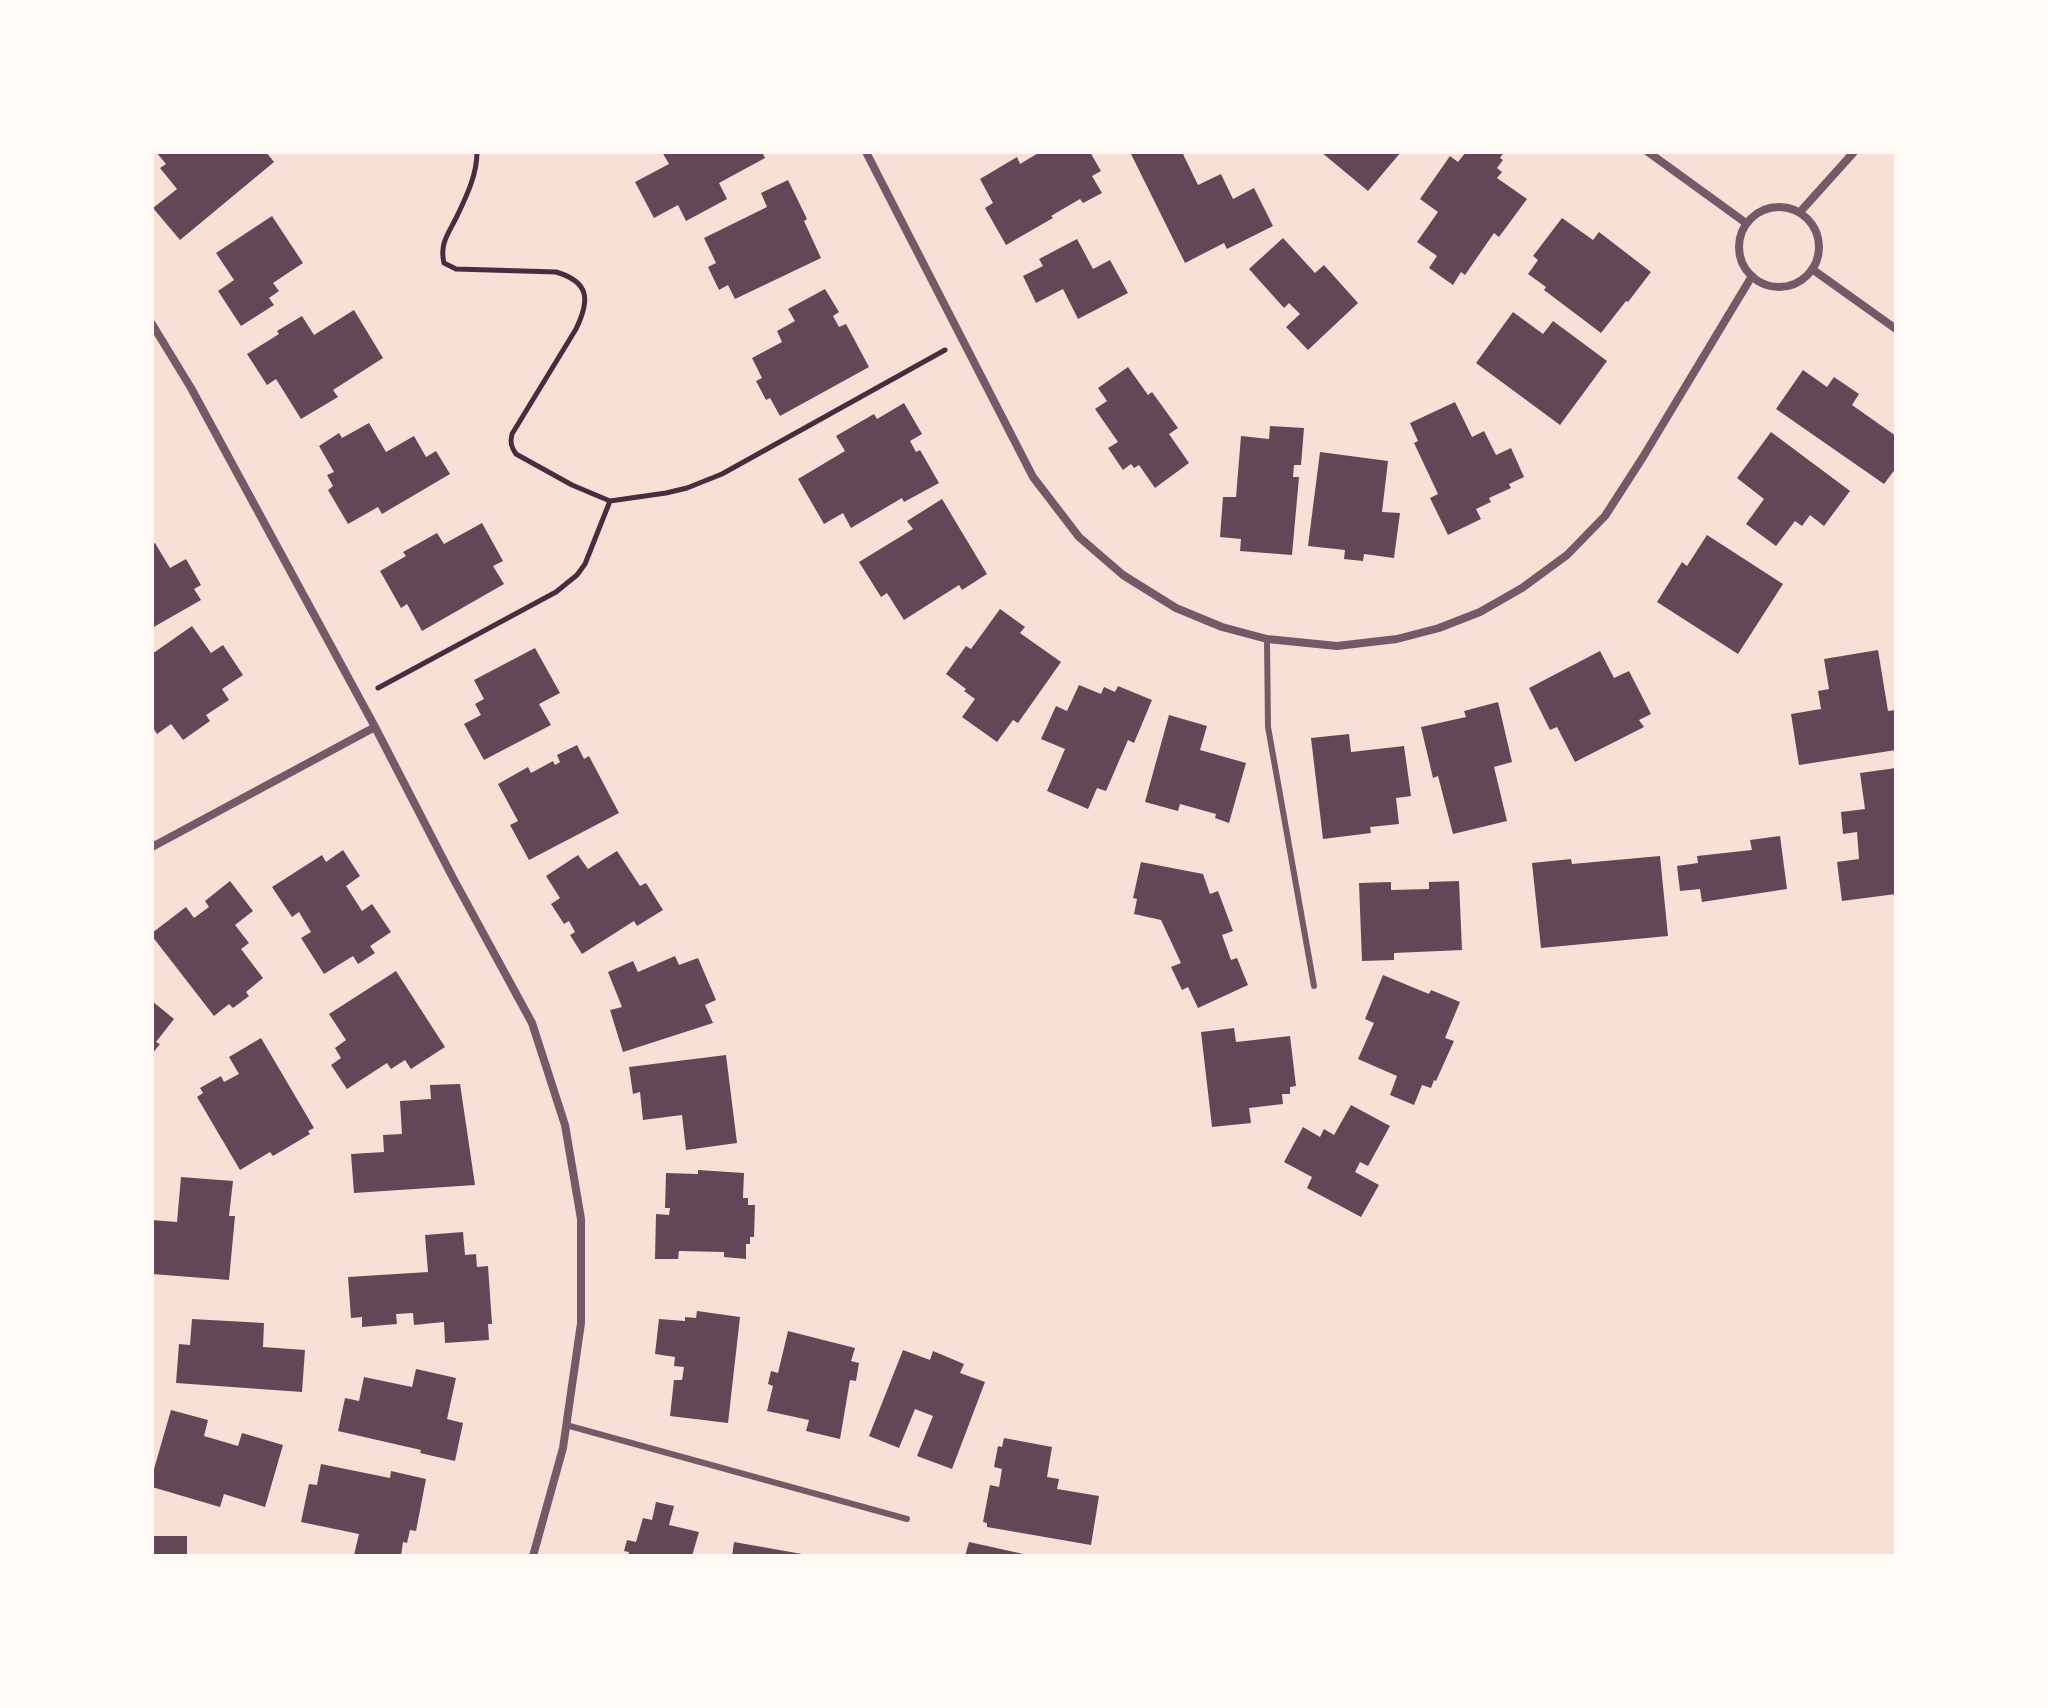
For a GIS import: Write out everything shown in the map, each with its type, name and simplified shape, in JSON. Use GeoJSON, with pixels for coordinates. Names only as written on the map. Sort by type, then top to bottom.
{"type":"FeatureCollection","features":[{"type":"Feature","properties":{"kind":"street"},"geometry":{"type":"LineString","coordinates":[[866,152],[1033,477],[1079,537],[1123,575],[1176,608],[1222,627],[1267,639],[1337,646],[1397,639],[1439,628],[1480,612],[1522,588],[1567,555],[1605,516],[1752,276]]}},
{"type":"Feature","properties":{"kind":"street"},"geometry":{"type":"LineString","coordinates":[[1648,152],[1746,223]]}},
{"type":"Feature","properties":{"kind":"street"},"geometry":{"type":"LineString","coordinates":[[1800,212],[1854,152]]}},
{"type":"Feature","properties":{"kind":"street"},"geometry":{"type":"LineString","coordinates":[[1777,206],[1789,207],[1810,221],[1820,245],[1818,258],[1803,280],[1777,287],[1763,284],[1752,276],[1743,265],[1739,251],[1740,236],[1746,223],[1754,214],[1777,206]]}},
{"type":"Feature","properties":{"kind":"street"},"geometry":{"type":"LineString","coordinates":[[1812,269],[1896,329]]}},
{"type":"Feature","properties":{"kind":"street"},"geometry":{"type":"LineString","coordinates":[[152,324],[191,388],[532,1023],[565,1125],[581,1219],[581,1323],[563,1448],[533,1556]]}},
{"type":"Feature","properties":{"kind":"street"},"geometry":{"type":"LineString","coordinates":[[152,847],[375,727]]}},
{"type":"Feature","properties":{"kind":"lane"},"geometry":{"type":"LineString","coordinates":[[1267,639],[1268,727],[1314,986]]}},
{"type":"Feature","properties":{"kind":"lane"},"geometry":{"type":"LineString","coordinates":[[566,1425],[907,1519]]}},
{"type":"Feature","properties":{"kind":"path"},"geometry":{"type":"LineString","coordinates":[[477,152],[472,181],[444,240],[441,252],[444,263],[456,269],[556,272],[570,276],[585,294],[584,312],[512,434],[512,447],[516,454],[572,485],[610,501],[687,488],[722,474],[962,340]]}},
{"type":"Feature","properties":{"kind":"path"},"geometry":{"type":"LineString","coordinates":[[359,698],[556,592],[585,564],[610,501]]}},
{"type":"Feature","properties":{"kind":"building"},"geometry":{"type":"Polygon","coordinates":[[[156,152],[266,152],[274,162],[180,240],[153,208],[177,189],[160,168],[166,164],[156,152]]]}},
{"type":"Feature","properties":{"kind":"building"},"geometry":{"type":"Polygon","coordinates":[[[662,152],[762,152],[765,158],[719,183],[727,199],[686,221],[678,205],[654,218],[635,182],[669,164],[662,152]]]}},
{"type":"Feature","properties":{"kind":"building"},"geometry":{"type":"Polygon","coordinates":[[[1040,152],[1090,152],[1101,171],[1092,176],[1102,193],[1083,203],[1080,199],[1006,245],[985,208],[993,203],[980,179],[1017,157],[1020,164],[1040,152]]]}},
{"type":"Feature","properties":{"kind":"building"},"geometry":{"type":"Polygon","coordinates":[[[1130,152],[1182,152],[1198,185],[1221,174],[1233,199],[1254,188],[1273,226],[1227,249],[1224,243],[1185,263],[1130,152]]]}},
{"type":"Feature","properties":{"kind":"building"},"geometry":{"type":"Polygon","coordinates":[[[1321,152],[1401,152],[1368,191],[1321,152]]]}},
{"type":"Feature","properties":{"kind":"building"},"geometry":{"type":"Polygon","coordinates":[[[1466,152],[1504,152],[1497,168],[1502,172],[1497,178],[1527,199],[1499,237],[1494,233],[1465,275],[1461,272],[1453,285],[1429,268],[1437,256],[1417,242],[1438,212],[1420,199],[1450,156],[1458,162],[1466,152]]]}},
{"type":"Feature","properties":{"kind":"building"},"geometry":{"type":"Polygon","coordinates":[[[788,180],[821,258],[735,299],[728,285],[719,290],[708,267],[716,263],[704,238],[767,207],[761,193],[788,180]]]}},
{"type":"Feature","properties":{"kind":"building"},"geometry":{"type":"Polygon","coordinates":[[[272,216],[303,263],[273,283],[279,291],[269,298],[274,305],[241,326],[218,291],[234,280],[216,253],[272,216]]]}},
{"type":"Feature","properties":{"kind":"building"},"geometry":{"type":"Polygon","coordinates":[[[1562,218],[1593,240],[1599,232],[1651,272],[1601,333],[1528,274],[1538,260],[1533,256],[1562,218]]]}},
{"type":"Feature","properties":{"kind":"building"},"geometry":{"type":"Polygon","coordinates":[[[1283,238],[1315,273],[1324,265],[1358,303],[1308,350],[1286,327],[1300,314],[1289,303],[1284,308],[1249,269],[1283,238]]]}},
{"type":"Feature","properties":{"kind":"building"},"geometry":{"type":"Polygon","coordinates":[[[1077,239],[1093,269],[1110,260],[1128,293],[1078,319],[1063,289],[1036,303],[1023,276],[1043,266],[1039,259],[1077,239]]]}},
{"type":"Feature","properties":{"kind":"building"},"geometry":{"type":"Polygon","coordinates":[[[825,289],[839,312],[833,316],[839,327],[846,324],[869,367],[780,416],[770,398],[766,400],[756,381],[762,378],[752,358],[782,342],[777,331],[795,321],[788,309],[825,289]]]}},
{"type":"Feature","properties":{"kind":"building"},"geometry":{"type":"Polygon","coordinates":[[[354,310],[383,358],[333,390],[338,397],[301,419],[276,379],[267,385],[247,354],[302,316],[314,335],[354,310]]]}},
{"type":"Feature","properties":{"kind":"building"},"geometry":{"type":"Polygon","coordinates":[[[1513,312],[1543,334],[1553,321],[1607,361],[1560,425],[1476,363],[1513,312]]]}},
{"type":"Feature","properties":{"kind":"building"},"geometry":{"type":"Polygon","coordinates":[[[1128,367],[1148,395],[1152,392],[1178,428],[1169,434],[1189,463],[1155,488],[1139,465],[1134,468],[1131,464],[1123,470],[1108,448],[1118,442],[1095,409],[1107,401],[1098,388],[1128,367]]]}},
{"type":"Feature","properties":{"kind":"building"},"geometry":{"type":"Polygon","coordinates":[[[1803,370],[1827,387],[1834,377],[1859,394],[1852,405],[1896,436],[1896,468],[1884,484],[1776,409],[1803,370]]]}},
{"type":"Feature","properties":{"kind":"building"},"geometry":{"type":"Polygon","coordinates":[[[1455,402],[1472,437],[1484,431],[1496,455],[1511,448],[1524,477],[1509,484],[1511,488],[1489,498],[1491,502],[1476,509],[1481,519],[1448,535],[1430,498],[1438,494],[1414,443],[1418,441],[1410,423],[1455,402]]]}},
{"type":"Feature","properties":{"kind":"building"},"geometry":{"type":"Polygon","coordinates":[[[904,403],[922,434],[910,441],[916,452],[920,450],[939,483],[904,502],[902,498],[851,528],[843,513],[824,524],[798,479],[845,451],[836,436],[874,414],[877,419],[904,403]]]}},
{"type":"Feature","properties":{"kind":"building"},"geometry":{"type":"Polygon","coordinates":[[[369,423],[386,452],[414,436],[426,457],[436,451],[450,474],[382,514],[378,507],[348,524],[328,490],[333,486],[327,475],[334,472],[319,446],[339,433],[342,438],[369,423]]]}},
{"type":"Feature","properties":{"kind":"building"},"geometry":{"type":"Polygon","coordinates":[[[1270,426],[1304,428],[1301,465],[1294,465],[1293,477],[1299,477],[1292,555],[1240,551],[1241,539],[1220,537],[1223,497],[1236,497],[1241,436],[1269,439],[1270,426]]]}},
{"type":"Feature","properties":{"kind":"building"},"geometry":{"type":"Polygon","coordinates":[[[1771,432],[1850,491],[1824,526],[1810,515],[1802,526],[1795,521],[1776,546],[1746,524],[1764,499],[1737,478],[1771,432]]]}},
{"type":"Feature","properties":{"kind":"building"},"geometry":{"type":"Polygon","coordinates":[[[1320,452],[1388,461],[1382,512],[1400,513],[1394,558],[1364,554],[1363,561],[1344,559],[1345,550],[1308,546],[1320,452]]]}},
{"type":"Feature","properties":{"kind":"building"},"geometry":{"type":"Polygon","coordinates":[[[942,499],[987,574],[962,590],[959,585],[904,620],[887,593],[881,597],[859,562],[913,529],[907,521],[942,499]]]}},
{"type":"Feature","properties":{"kind":"building"},"geometry":{"type":"Polygon","coordinates":[[[482,523],[503,561],[493,566],[504,584],[422,631],[407,604],[401,608],[380,571],[406,556],[403,552],[437,533],[444,544],[482,523]]]}},
{"type":"Feature","properties":{"kind":"building"},"geometry":{"type":"Polygon","coordinates":[[[1707,535],[1783,584],[1738,654],[1657,602],[1682,562],[1687,566],[1707,535]]]}},
{"type":"Feature","properties":{"kind":"building"},"geometry":{"type":"Polygon","coordinates":[[[155,543],[170,568],[186,559],[201,585],[194,589],[201,600],[152,628],[152,545],[155,543]]]}},
{"type":"Feature","properties":{"kind":"building"},"geometry":{"type":"Polygon","coordinates":[[[1000,609],[1025,627],[1020,633],[1061,662],[1018,723],[1013,720],[997,742],[962,717],[975,699],[946,674],[966,646],[971,649],[1000,609]]]}},
{"type":"Feature","properties":{"kind":"building"},"geometry":{"type":"Polygon","coordinates":[[[192,626],[211,653],[223,645],[243,675],[222,689],[229,700],[206,715],[210,721],[183,740],[171,724],[157,734],[152,726],[152,654],[192,626]]]}},
{"type":"Feature","properties":{"kind":"building"},"geometry":{"type":"Polygon","coordinates":[[[535,648],[560,693],[539,704],[551,725],[484,760],[464,724],[481,715],[475,704],[484,699],[474,680],[535,648]]]}},
{"type":"Feature","properties":{"kind":"building"},"geometry":{"type":"Polygon","coordinates":[[[1878,650],[1888,711],[1896,710],[1896,750],[1799,765],[1791,714],[1821,709],[1818,691],[1829,689],[1824,659],[1878,650]]]}},
{"type":"Feature","properties":{"kind":"building"},"geometry":{"type":"Polygon","coordinates":[[[1600,651],[1614,678],[1629,671],[1651,714],[1639,720],[1644,727],[1575,762],[1557,727],[1550,730],[1529,688],[1600,651]]]}},
{"type":"Feature","properties":{"kind":"building"},"geometry":{"type":"Polygon","coordinates":[[[1079,685],[1101,694],[1104,687],[1115,692],[1118,686],[1152,700],[1134,743],[1128,740],[1106,791],[1097,788],[1088,809],[1047,791],[1065,749],[1041,739],[1056,706],[1067,711],[1079,685]]]}},
{"type":"Feature","properties":{"kind":"building"},"geometry":{"type":"Polygon","coordinates":[[[1498,702],[1512,762],[1494,767],[1507,821],[1453,834],[1438,776],[1433,778],[1421,727],[1466,717],[1464,711],[1498,702]]]}},
{"type":"Feature","properties":{"kind":"building"},"geometry":{"type":"Polygon","coordinates":[[[1169,715],[1207,726],[1200,750],[1246,763],[1229,823],[1215,818],[1216,814],[1180,804],[1178,811],[1145,802],[1169,715]]]}},
{"type":"Feature","properties":{"kind":"building"},"geometry":{"type":"Polygon","coordinates":[[[1349,734],[1351,752],[1404,746],[1411,796],[1396,798],[1399,824],[1370,827],[1371,833],[1323,839],[1311,738],[1349,734]]]}},
{"type":"Feature","properties":{"kind":"building"},"geometry":{"type":"Polygon","coordinates":[[[577,745],[584,759],[589,756],[619,813],[529,860],[510,825],[518,821],[498,784],[528,767],[531,773],[553,761],[555,765],[560,762],[557,755],[577,745]]]}},
{"type":"Feature","properties":{"kind":"building"},"geometry":{"type":"Polygon","coordinates":[[[1896,768],[1896,894],[1842,901],[1837,862],[1859,859],[1857,832],[1843,834],[1841,812],[1865,809],[1860,773],[1896,768]]]}},
{"type":"Feature","properties":{"kind":"building"},"geometry":{"type":"Polygon","coordinates":[[[1780,836],[1787,889],[1702,902],[1700,889],[1680,891],[1677,866],[1698,863],[1697,856],[1752,850],[1750,840],[1780,836]]]}},
{"type":"Feature","properties":{"kind":"building"},"geometry":{"type":"Polygon","coordinates":[[[343,850],[360,876],[346,886],[362,911],[372,904],[391,932],[370,946],[375,953],[358,964],[353,956],[324,974],[301,938],[311,932],[299,912],[292,917],[272,887],[322,855],[326,862],[343,850]]]}},
{"type":"Feature","properties":{"kind":"building"},"geometry":{"type":"Polygon","coordinates":[[[617,851],[640,886],[646,883],[663,910],[637,926],[634,921],[582,954],[570,935],[575,932],[569,921],[564,924],[551,904],[560,898],[546,876],[578,855],[588,869],[617,851]]]}},
{"type":"Feature","properties":{"kind":"building"},"geometry":{"type":"Polygon","coordinates":[[[1660,856],[1668,936],[1541,948],[1532,863],[1571,859],[1572,864],[1660,856]]]}},
{"type":"Feature","properties":{"kind":"building"},"geometry":{"type":"Polygon","coordinates":[[[1141,862],[1203,874],[1210,894],[1218,891],[1233,931],[1222,935],[1231,960],[1237,958],[1248,985],[1198,1008],[1188,987],[1182,990],[1171,967],[1181,963],[1161,920],[1134,914],[1137,899],[1133,898],[1141,862]]]}},
{"type":"Feature","properties":{"kind":"building"},"geometry":{"type":"Polygon","coordinates":[[[230,881],[253,911],[235,925],[249,943],[241,949],[263,978],[246,992],[249,996],[233,1008],[229,1004],[214,1016],[152,933],[186,907],[194,918],[209,907],[205,901],[230,881]]]}},
{"type":"Feature","properties":{"kind":"building"},"geometry":{"type":"Polygon","coordinates":[[[1459,881],[1462,950],[1394,953],[1394,960],[1362,961],[1359,883],[1391,882],[1391,890],[1429,889],[1429,882],[1459,881]]]}},
{"type":"Feature","properties":{"kind":"building"},"geometry":{"type":"Polygon","coordinates":[[[675,956],[679,965],[698,958],[716,1000],[705,1005],[713,1023],[623,1052],[610,1010],[622,1007],[608,972],[633,961],[638,972],[675,956]]]}},
{"type":"Feature","properties":{"kind":"building"},"geometry":{"type":"Polygon","coordinates":[[[396,971],[445,1047],[411,1069],[405,1060],[391,1069],[387,1063],[347,1089],[331,1065],[341,1058],[335,1048],[346,1040],[329,1014],[396,971]]]}},
{"type":"Feature","properties":{"kind":"building"},"geometry":{"type":"Polygon","coordinates":[[[1383,975],[1429,994],[1431,990],[1460,1002],[1445,1038],[1454,1041],[1436,1081],[1431,1088],[1422,1085],[1414,1105],[1390,1095],[1397,1076],[1358,1059],[1374,1023],[1365,1019],[1383,975]]]}},
{"type":"Feature","properties":{"kind":"building"},"geometry":{"type":"Polygon","coordinates":[[[152,1001],[174,1019],[156,1042],[160,1044],[152,1054],[152,1001]]]}},
{"type":"Feature","properties":{"kind":"building"},"geometry":{"type":"Polygon","coordinates":[[[1234,1028],[1236,1042],[1290,1036],[1296,1086],[1290,1087],[1290,1094],[1282,1094],[1283,1104],[1249,1108],[1251,1123],[1212,1127],[1201,1032],[1234,1028]]]}},
{"type":"Feature","properties":{"kind":"building"},"geometry":{"type":"Polygon","coordinates":[[[261,1038],[314,1128],[308,1131],[310,1134],[273,1156],[270,1152],[240,1170],[197,1097],[203,1093],[200,1088],[221,1076],[224,1082],[239,1074],[229,1057],[261,1038]]]}},
{"type":"Feature","properties":{"kind":"building"},"geometry":{"type":"Polygon","coordinates":[[[726,1055],[737,1143],[686,1150],[682,1115],[643,1120],[640,1092],[633,1094],[629,1067],[726,1055]]]}},
{"type":"Feature","properties":{"kind":"building"},"geometry":{"type":"Polygon","coordinates":[[[460,1084],[475,1185],[354,1193],[351,1154],[384,1152],[383,1135],[402,1134],[400,1101],[431,1099],[430,1085],[460,1084]]]}},
{"type":"Feature","properties":{"kind":"building"},"geometry":{"type":"Polygon","coordinates":[[[1351,1105],[1390,1126],[1368,1166],[1360,1162],[1355,1172],[1379,1185],[1361,1217],[1307,1188],[1312,1177],[1284,1162],[1303,1127],[1320,1137],[1324,1129],[1334,1135],[1351,1105]]]}},
{"type":"Feature","properties":{"kind":"building"},"geometry":{"type":"Polygon","coordinates":[[[698,1170],[744,1173],[743,1198],[748,1198],[748,1205],[755,1205],[754,1237],[750,1237],[750,1244],[746,1244],[746,1259],[724,1257],[724,1252],[679,1251],[678,1259],[655,1259],[656,1214],[669,1215],[670,1208],[665,1208],[666,1173],[698,1174],[698,1170]]]}},
{"type":"Feature","properties":{"kind":"building"},"geometry":{"type":"Polygon","coordinates":[[[181,1177],[233,1181],[229,1216],[235,1216],[229,1280],[152,1274],[152,1220],[177,1222],[181,1177]]]}},
{"type":"Feature","properties":{"kind":"building"},"geometry":{"type":"Polygon","coordinates":[[[463,1232],[465,1255],[476,1254],[477,1267],[488,1266],[492,1324],[488,1324],[489,1340],[445,1343],[444,1322],[414,1325],[413,1313],[396,1314],[397,1324],[362,1327],[362,1317],[351,1318],[348,1277],[428,1272],[425,1235],[463,1232]]]}},
{"type":"Feature","properties":{"kind":"building"},"geometry":{"type":"Polygon","coordinates":[[[697,1311],[740,1317],[728,1423],[670,1416],[674,1380],[682,1380],[684,1367],[674,1366],[675,1357],[655,1354],[659,1319],[685,1321],[685,1317],[696,1318],[697,1311]]]}},
{"type":"Feature","properties":{"kind":"building"},"geometry":{"type":"Polygon","coordinates":[[[192,1319],[264,1323],[263,1347],[305,1350],[302,1392],[176,1383],[179,1344],[190,1345],[192,1319]]]}},
{"type":"Feature","properties":{"kind":"building"},"geometry":{"type":"Polygon","coordinates":[[[788,1331],[855,1348],[851,1361],[859,1363],[856,1381],[850,1380],[840,1439],[806,1431],[809,1420],[767,1411],[773,1386],[768,1384],[771,1371],[778,1373],[788,1331]]]}},
{"type":"Feature","properties":{"kind":"building"},"geometry":{"type":"Polygon","coordinates":[[[903,1350],[930,1360],[933,1351],[964,1364],[960,1373],[985,1382],[952,1469],[917,1456],[933,1416],[915,1409],[899,1448],[869,1436],[903,1350]]]}},
{"type":"Feature","properties":{"kind":"building"},"geometry":{"type":"Polygon","coordinates":[[[416,1369],[456,1378],[447,1419],[463,1423],[455,1461],[338,1431],[345,1398],[359,1401],[364,1377],[412,1387],[416,1369]]]}},
{"type":"Feature","properties":{"kind":"building"},"geometry":{"type":"Polygon","coordinates":[[[171,1410],[208,1420],[204,1436],[238,1446],[242,1433],[283,1445],[265,1507],[224,1494],[220,1507],[152,1487],[152,1476],[171,1410]]]}},
{"type":"Feature","properties":{"kind":"building"},"geometry":{"type":"Polygon","coordinates":[[[1004,1438],[1052,1447],[1047,1477],[1059,1479],[1057,1489],[1099,1496],[1091,1545],[987,1527],[987,1523],[983,1522],[990,1485],[999,1487],[1002,1469],[994,1467],[998,1446],[1002,1447],[1004,1438]]]}},
{"type":"Feature","properties":{"kind":"building"},"geometry":{"type":"Polygon","coordinates":[[[321,1464],[390,1478],[391,1471],[426,1479],[416,1531],[410,1530],[407,1543],[403,1542],[401,1556],[354,1555],[359,1534],[301,1522],[309,1484],[317,1485],[321,1464]]]}},
{"type":"Feature","properties":{"kind":"building"},"geometry":{"type":"Polygon","coordinates":[[[656,1502],[674,1506],[669,1525],[699,1532],[692,1556],[628,1556],[629,1552],[624,1551],[627,1540],[636,1542],[643,1518],[652,1520],[656,1502]]]}},
{"type":"Feature","properties":{"kind":"building"},"geometry":{"type":"Polygon","coordinates":[[[152,1536],[187,1536],[187,1556],[152,1556],[152,1536]]]}},
{"type":"Feature","properties":{"kind":"building"},"geometry":{"type":"Polygon","coordinates":[[[734,1542],[802,1554],[732,1556],[734,1542]]]}},
{"type":"Feature","properties":{"kind":"building"},"geometry":{"type":"Polygon","coordinates":[[[969,1542],[1028,1555],[1028,1556],[965,1556],[969,1542]]]}}]}
